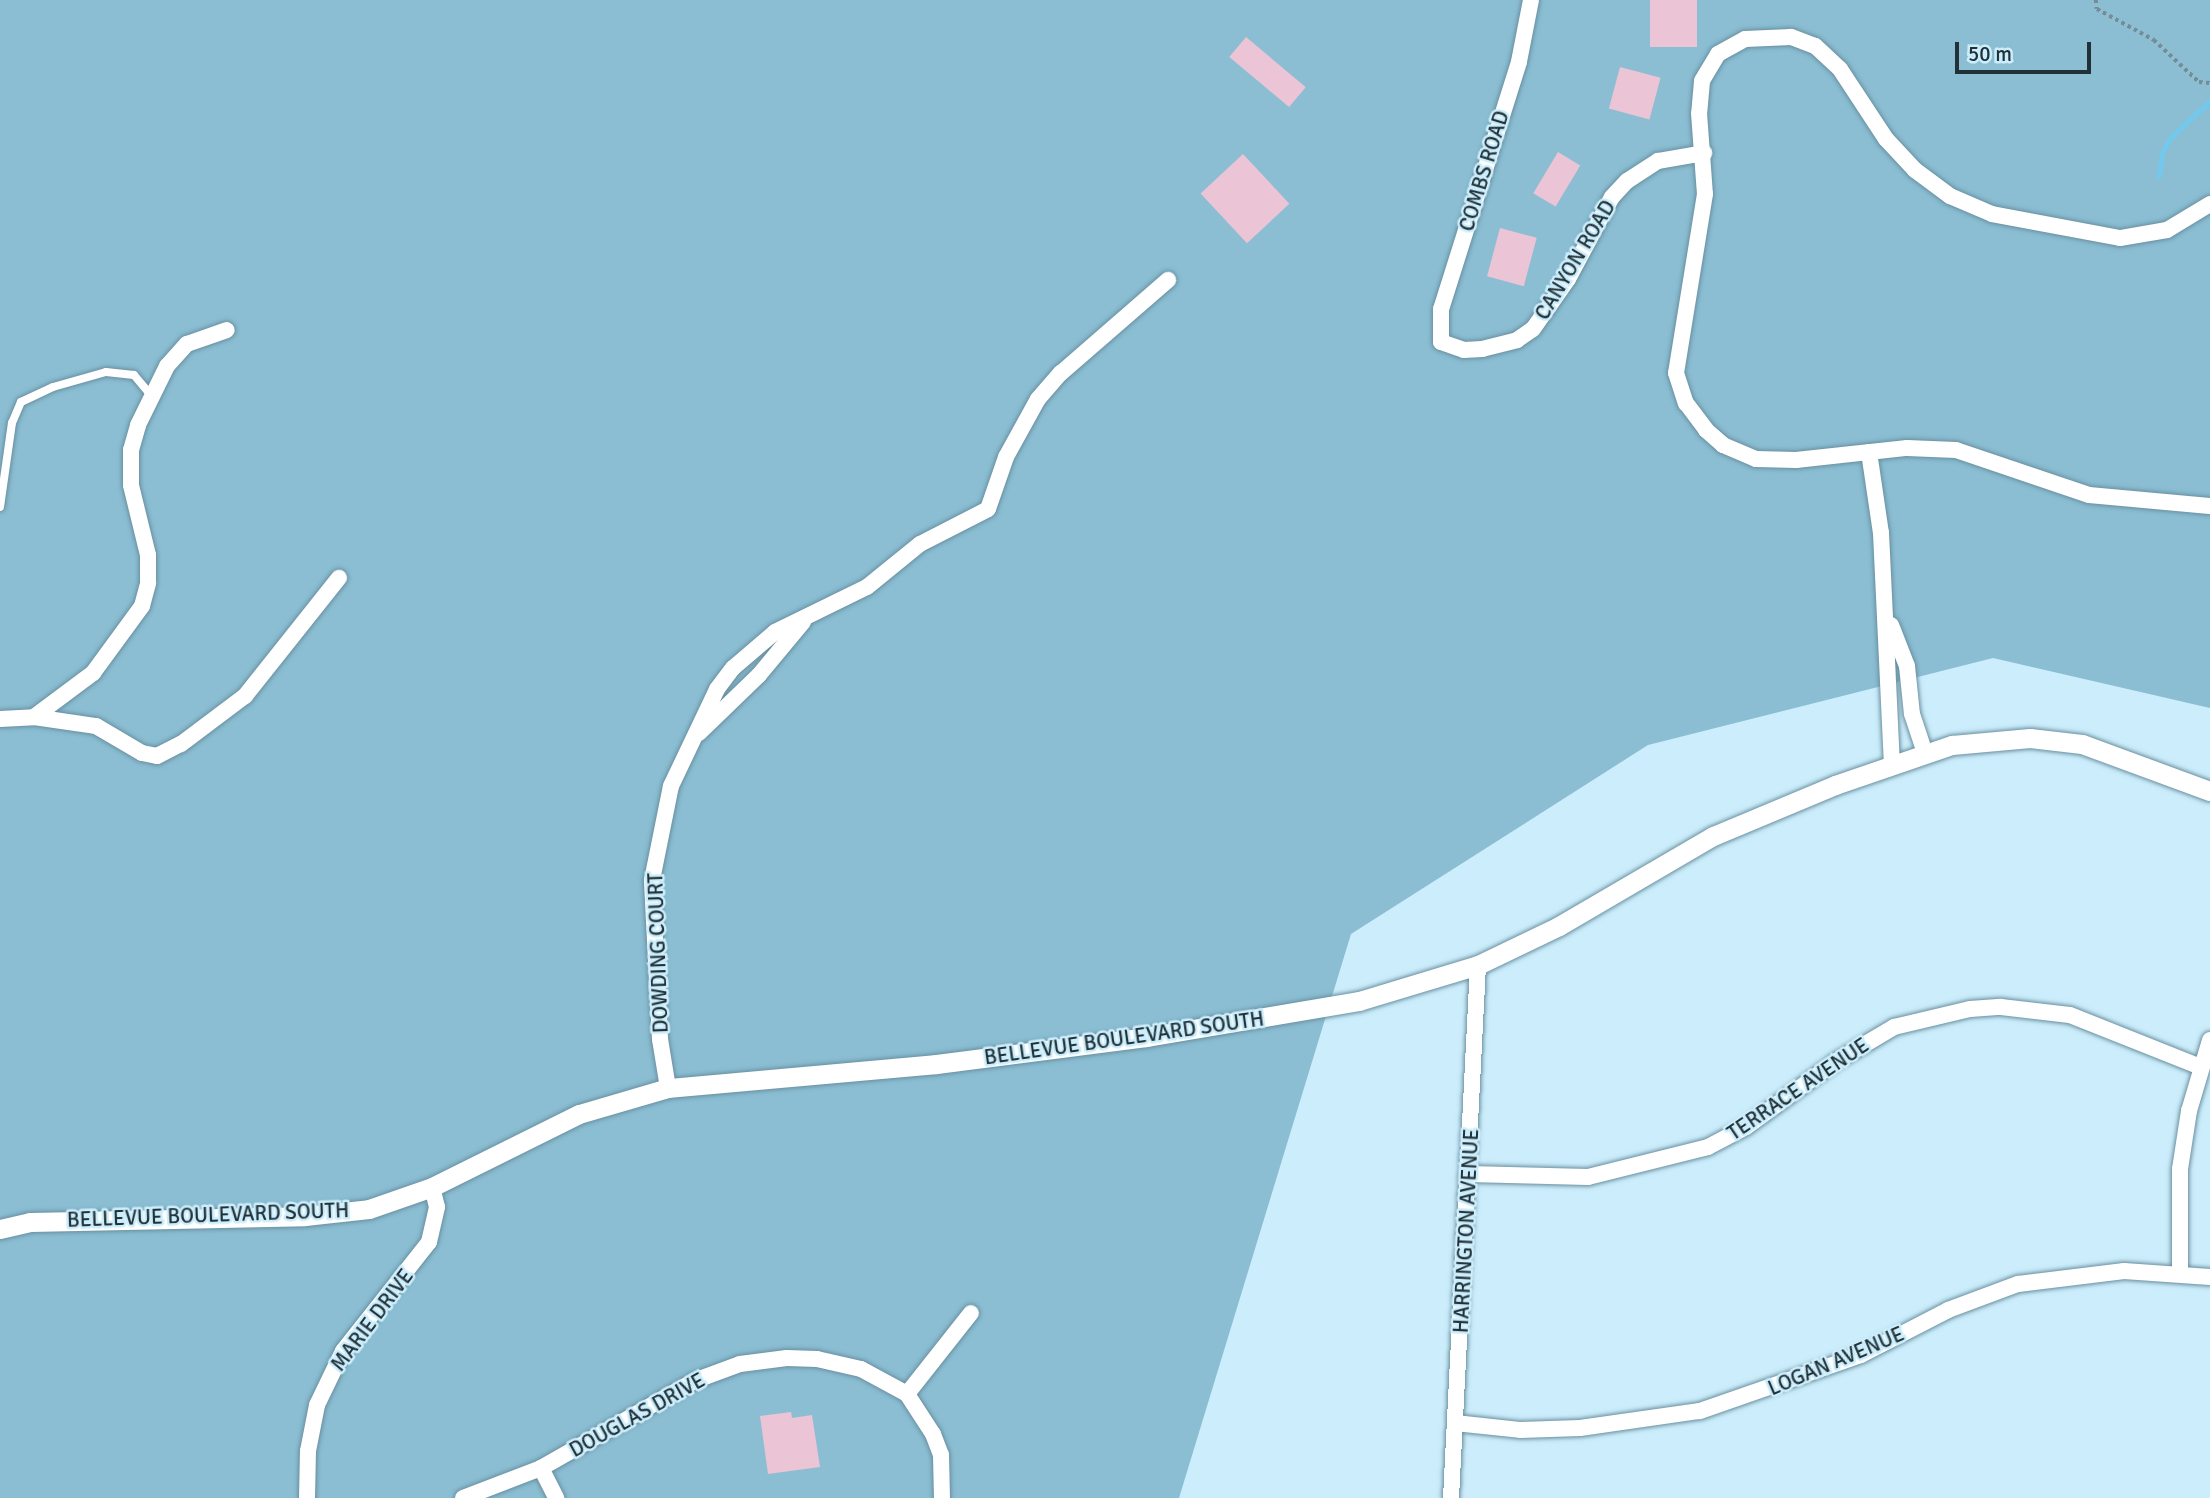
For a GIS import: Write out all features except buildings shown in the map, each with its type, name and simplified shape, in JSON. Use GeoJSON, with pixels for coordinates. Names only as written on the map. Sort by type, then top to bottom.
{"type":"FeatureCollection","features":[{"type":"Feature","properties":{"kind":"street","name":"COMBS ROAD"},"geometry":{"type":"LineString","coordinates":[[1441,342],[1441,309],[1519,62],[1531,0]]}},
{"type":"Feature","properties":{"kind":"street"},"geometry":{"type":"LineString","coordinates":[[2210,204],[2166,230],[2120,238],[2016,220],[1969,206],[1932,184],[1900,155],[1828,57],[1815,46],[1791,37],[1745,39],[1713,61],[1699,97],[1704,153],[1703,211],[1676,373],[1686,403],[1723,445],[1756,459],[1956,450],[2089,495],[2210,506]]}},
{"type":"Feature","properties":{"kind":"street","name":"CANYON ROAD"},"geometry":{"type":"LineString","coordinates":[[1441,342],[1464,350],[1482,349],[1517,340],[1533,329],[1568,279],[1612,197],[1627,181],[1658,161],[1704,153]]}},
{"type":"Feature","properties":{"kind":"street","name":"DOWDING COURT"},"geometry":{"type":"LineString","coordinates":[[668,1087],[660,1039],[652,880],[665,804],[692,740],[733,668],[775,632],[867,587],[920,544],[988,509],[1006,457],[1038,399],[1061,373],[1168,280]]}},
{"type":"Feature","properties":{"kind":"street"},"geometry":{"type":"LineString","coordinates":[[34,718],[93,673],[142,606],[148,583],[148,555],[131,485],[131,450],[150,394],[187,344],[227,330]]}},
{"type":"Feature","properties":{"kind":"street"},"geometry":{"type":"LineString","coordinates":[[1869,452],[1881,533],[1892,764]]}},
{"type":"Feature","properties":{"kind":"street"},"geometry":{"type":"LineString","coordinates":[[0,719],[34,718],[96,726],[142,753],[158,756],[181,744],[245,696],[338,578]]}},
{"type":"Feature","properties":{"kind":"street"},"geometry":{"type":"LineString","coordinates":[[1886,614],[1907,666],[1912,714],[1925,753]]}},
{"type":"Feature","properties":{"kind":"street","name":"DOWDING COURT"},"geometry":{"type":"LineString","coordinates":[[692,740],[759,675],[810,615]]}},
{"type":"Feature","properties":{"kind":"street","name":"BELLEVUE BOULEVARD SOUTH"},"geometry":{"type":"LineString","coordinates":[[0,1229],[51,1221],[337,1213],[369,1209],[432,1187],[579,1114],[668,1087],[936,1064],[1146,1037],[1348,1004],[1478,965],[1559,926],[1713,836],[1892,764],[1976,740],[2057,740],[2112,752],[2210,791]]}},
{"type":"Feature","properties":{"kind":"street","name":"HARRINGTON AVENUE"},"geometry":{"type":"LineString","coordinates":[[1451,1498],[1478,965]]}},
{"type":"Feature","properties":{"kind":"street","name":"TERRACE AVENUE"},"geometry":{"type":"LineString","coordinates":[[1469,1174],[1588,1177],[1707,1147],[1746,1127],[1835,1062],[1894,1027],[1970,1009],[2070,1016],[2200,1068]]}},
{"type":"Feature","properties":{"kind":"street"},"geometry":{"type":"LineString","coordinates":[[2180,1272],[2180,1169],[2200,1068],[2210,1040]]}},
{"type":"Feature","properties":{"kind":"street","name":"MARIE DRIVE"},"geometry":{"type":"LineString","coordinates":[[307,1498],[308,1451],[317,1405],[343,1351],[429,1242],[437,1207],[432,1187]]}},
{"type":"Feature","properties":{"kind":"street","name":"LOGAN AVENUE"},"geometry":{"type":"LineString","coordinates":[[1455,1423],[1520,1430],[1580,1428],[1700,1411],[1861,1355],[1948,1310],[2018,1284],[2085,1273],[2180,1272],[2210,1277]]}},
{"type":"Feature","properties":{"kind":"street"},"geometry":{"type":"LineString","coordinates":[[906,1394],[971,1313]]}},
{"type":"Feature","properties":{"kind":"street","name":"DOUGLAS DRIVE"},"geometry":{"type":"LineString","coordinates":[[463,1498],[541,1468],[694,1381],[740,1364],[787,1358],[838,1363],[882,1378],[906,1394],[933,1434],[941,1455],[942,1498]]}},
{"type":"Feature","properties":{"kind":"street"},"geometry":{"type":"LineString","coordinates":[[541,1468],[556,1498]]}},
{"type":"Feature","properties":{"kind":"lane"},"geometry":{"type":"LineString","coordinates":[[0,506],[12,424],[21,402],[52,387],[106,372],[134,375],[150,394]]}},
{"type":"Feature","properties":{"kind":"path"},"geometry":{"type":"LineString","coordinates":[[2096,0],[2097,9],[2154,40],[2199,82],[2210,83]]}},
{"type":"Feature","properties":{"kind":"shaded area"},"geometry":{"type":"Polygon","coordinates":[[[0,0],[2210,0],[2210,708],[1993,658],[1648,745],[1351,934],[1179,1498],[0,1498],[0,0]]]}},
{"type":"Feature","properties":{"kind":"waterway"},"geometry":{"type":"LineString","coordinates":[[2159,176],[2162,153],[2170,138],[2210,101]]}}]}
